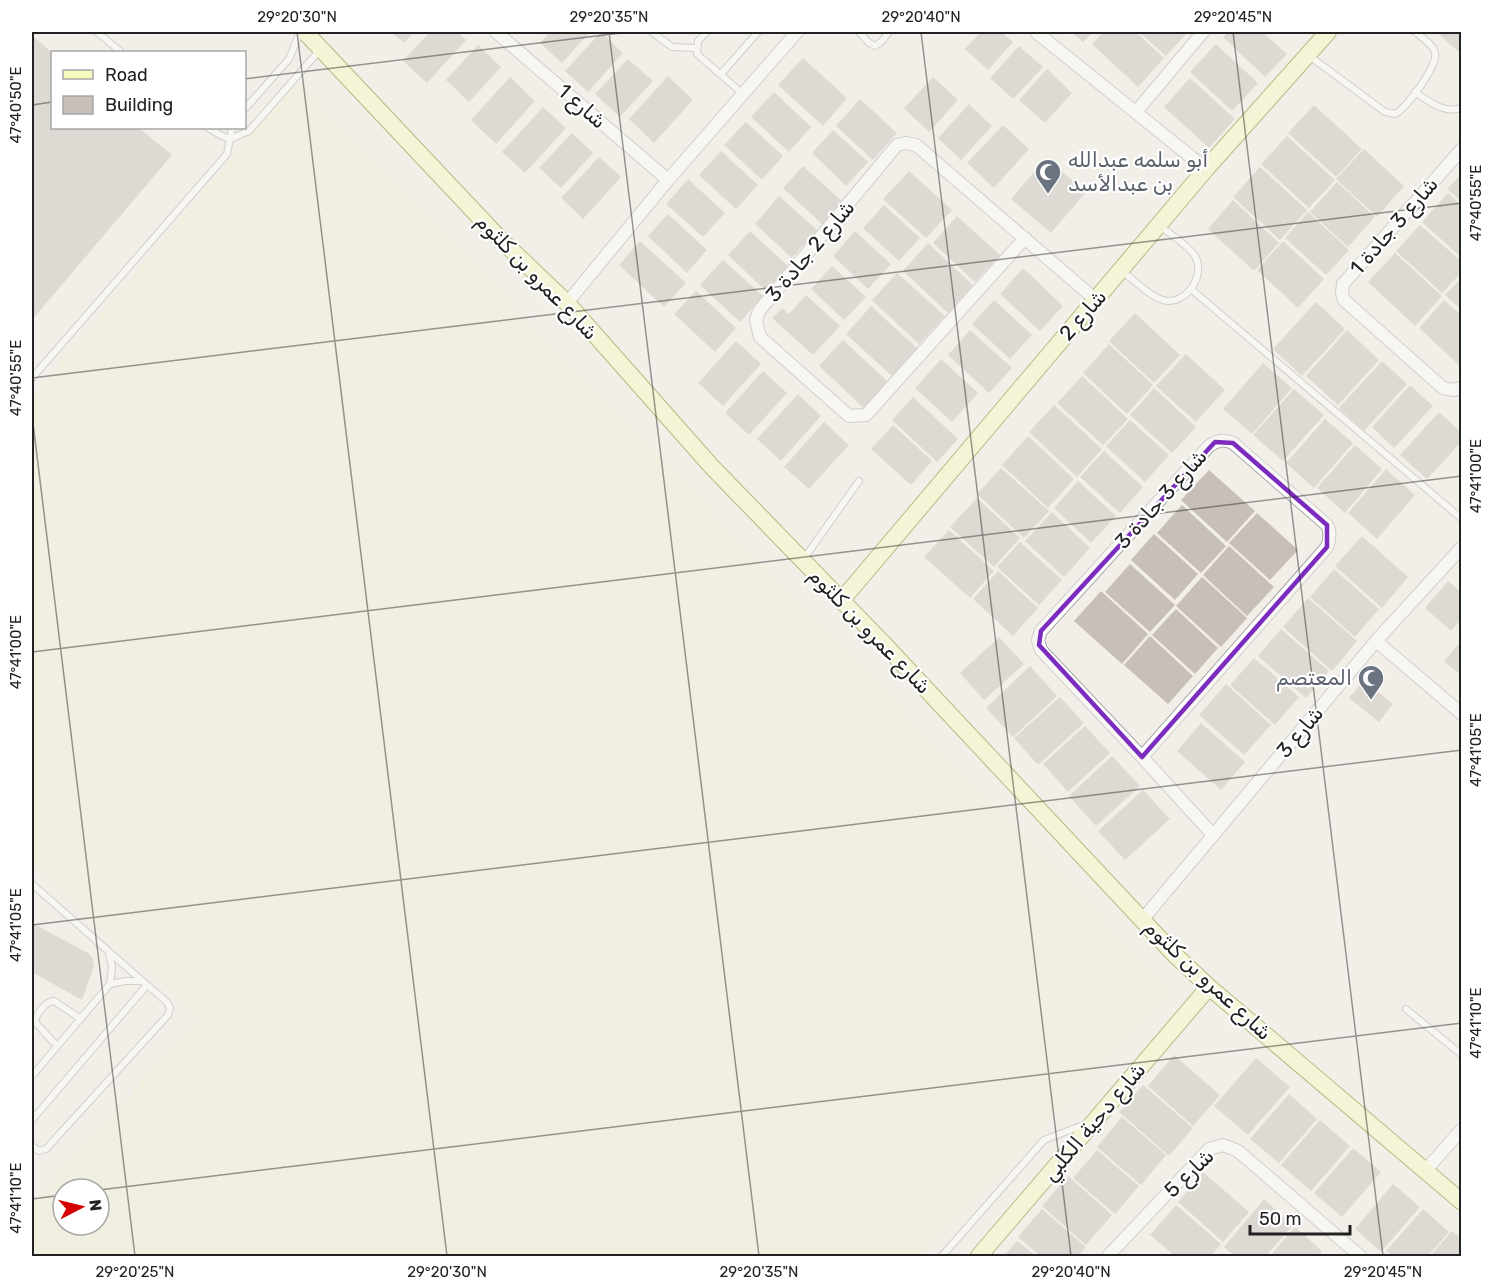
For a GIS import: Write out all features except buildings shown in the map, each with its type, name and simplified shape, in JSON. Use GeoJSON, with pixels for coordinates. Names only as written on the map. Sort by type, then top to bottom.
{"type":"FeatureCollection","features":[{"type":"Feature","properties":{"kind":"street","name":"شارع عمرو بن كلثوم"},"geometry":{"type":"LineString","coordinates":[[305,32],[501,240],[567,303],[712,467],[842,601],[1142,920],[1209,987],[1461,1202]]}},
{"type":"Feature","properties":{"kind":"street","name":"شارع 1"},"geometry":{"type":"LineString","coordinates":[[496,32],[668,180]]}},
{"type":"Feature","properties":{"kind":"street"},"geometry":{"type":"LineString","coordinates":[[567,303],[668,180],[797,32]]}},
{"type":"Feature","properties":{"kind":"street"},"geometry":{"type":"LineString","coordinates":[[1036,32],[1206,169]]}},
{"type":"Feature","properties":{"kind":"street"},"geometry":{"type":"LineString","coordinates":[[1136,112],[1203,32]]}},
{"type":"Feature","properties":{"kind":"street","name":"شارع 2"},"geometry":{"type":"LineString","coordinates":[[842,601],[1206,169],[1328,32]]}},
{"type":"Feature","properties":{"kind":"street","name":"شارع 2 جادة 3"},"geometry":{"type":"LineString","coordinates":[[1025,238],[866,415],[849,416],[760,337],[756,320],[759,311],[897,145],[902,143],[916,145],[1025,238],[1096,300]]}},
{"type":"Feature","properties":{"kind":"street","name":"شارع 3 جادة 1"},"geometry":{"type":"LineString","coordinates":[[1461,148],[1343,284],[1342,289],[1344,300],[1443,388],[1454,390],[1461,387]]}},
{"type":"Feature","properties":{"kind":"street","name":"شارع 3 جادة 3"},"geometry":{"type":"LineString","coordinates":[[1142,757],[1329,542],[1330,535],[1327,525],[1233,443],[1227,441],[1221,440],[1209,446],[1039,635],[1041,650],[1213,835]]}},
{"type":"Feature","properties":{"kind":"street","name":"شارع 3"},"geometry":{"type":"LineString","coordinates":[[1142,920],[1376,641],[1461,547]]}},
{"type":"Feature","properties":{"kind":"street"},"geometry":{"type":"LineString","coordinates":[[1376,641],[1461,714]]}},
{"type":"Feature","properties":{"kind":"street","name":"شارع دحية الكلبي"},"geometry":{"type":"LineString","coordinates":[[979,1257],[1209,987]]}},
{"type":"Feature","properties":{"kind":"street"},"geometry":{"type":"LineString","coordinates":[[1426,1170],[1461,1129]]}},
{"type":"Feature","properties":{"kind":"street","name":"شارع 5"},"geometry":{"type":"LineString","coordinates":[[1109,1256],[1209,1149],[1223,1145],[1238,1151],[1360,1257]]}},
{"type":"Feature","properties":{"kind":"lane"},"geometry":{"type":"LineString","coordinates":[[97,32],[120,51]]}},
{"type":"Feature","properties":{"kind":"lane"},"geometry":{"type":"LineString","coordinates":[[246,108],[289,59],[300,32]]}},
{"type":"Feature","properties":{"kind":"lane"},"geometry":{"type":"LineString","coordinates":[[652,32],[672,47],[697,48]]}},
{"type":"Feature","properties":{"kind":"lane"},"geometry":{"type":"LineString","coordinates":[[707,32],[698,41],[698,54],[743,94]]}},
{"type":"Feature","properties":{"kind":"lane"},"geometry":{"type":"LineString","coordinates":[[721,74],[758,32]]}},
{"type":"Feature","properties":{"kind":"lane"},"geometry":{"type":"LineString","coordinates":[[859,32],[875,46],[889,32]]}},
{"type":"Feature","properties":{"kind":"lane"},"geometry":{"type":"LineString","coordinates":[[1307,55],[1390,114],[1400,112],[1432,68],[1436,57],[1432,47],[1415,32]]}},
{"type":"Feature","properties":{"kind":"lane"},"geometry":{"type":"LineString","coordinates":[[210,129],[230,139],[249,131],[321,49]]}},
{"type":"Feature","properties":{"kind":"lane"},"geometry":{"type":"LineString","coordinates":[[1415,92],[1443,110],[1461,108]]}},
{"type":"Feature","properties":{"kind":"lane"},"geometry":{"type":"LineString","coordinates":[[32,378],[227,154],[232,129]]}},
{"type":"Feature","properties":{"kind":"lane"},"geometry":{"type":"LineString","coordinates":[[1122,270],[1159,299],[1176,300],[1192,290],[1197,271],[1194,254],[1159,225]]}},
{"type":"Feature","properties":{"kind":"lane"},"geometry":{"type":"LineString","coordinates":[[1192,290],[1461,519]]}},
{"type":"Feature","properties":{"kind":"lane"},"geometry":{"type":"LineString","coordinates":[[803,561],[859,482]]}},
{"type":"Feature","properties":{"kind":"lane"},"geometry":{"type":"LineString","coordinates":[[32,884],[169,1005],[168,1015],[46,1149],[39,1151],[32,1146]]}},
{"type":"Feature","properties":{"kind":"lane"},"geometry":{"type":"LineString","coordinates":[[32,1076],[110,984],[112,968],[109,951]]}},
{"type":"Feature","properties":{"kind":"lane"},"geometry":{"type":"LineString","coordinates":[[110,984],[126,981],[145,983]]}},
{"type":"Feature","properties":{"kind":"lane"},"geometry":{"type":"LineString","coordinates":[[32,1120],[145,983]]}},
{"type":"Feature","properties":{"kind":"lane"},"geometry":{"type":"LineString","coordinates":[[57,1046],[35,1022],[35,1018],[47,1003],[54,1001],[81,1019]]}},
{"type":"Feature","properties":{"kind":"lane"},"geometry":{"type":"LineString","coordinates":[[1406,1009],[1461,1054]]}},
{"type":"Feature","properties":{"kind":"lane"},"geometry":{"type":"LineString","coordinates":[[942,1257],[1044,1140],[1095,1120]]}},
{"type":"Feature","properties":{"kind":"highlighted area"},"geometry":{"type":"Polygon","coordinates":[[[1215,442],[1233,443],[1327,525],[1327,547],[1142,757],[1039,645],[1041,631],[1215,442]]]}},
{"type":"Feature","properties":{"kind":"green space"},"geometry":{"type":"Polygon","coordinates":[[[295,78],[1172,991],[919,1256],[32,1256],[32,1203],[51,1182],[51,1237],[111,1237],[111,1177],[55,1177],[200,1017],[32,865],[32,397],[280,100],[295,78]]]}},
{"type":"Feature","properties":{"kind":"place","name":"أبو سلمه عبدالله بن عبدالأسد"},"geometry":{"type":"Point","coordinates":[1048,195]}},
{"type":"Feature","properties":{"kind":"place","name":"المعتصم"},"geometry":{"type":"Point","coordinates":[1371,701]}}]}
